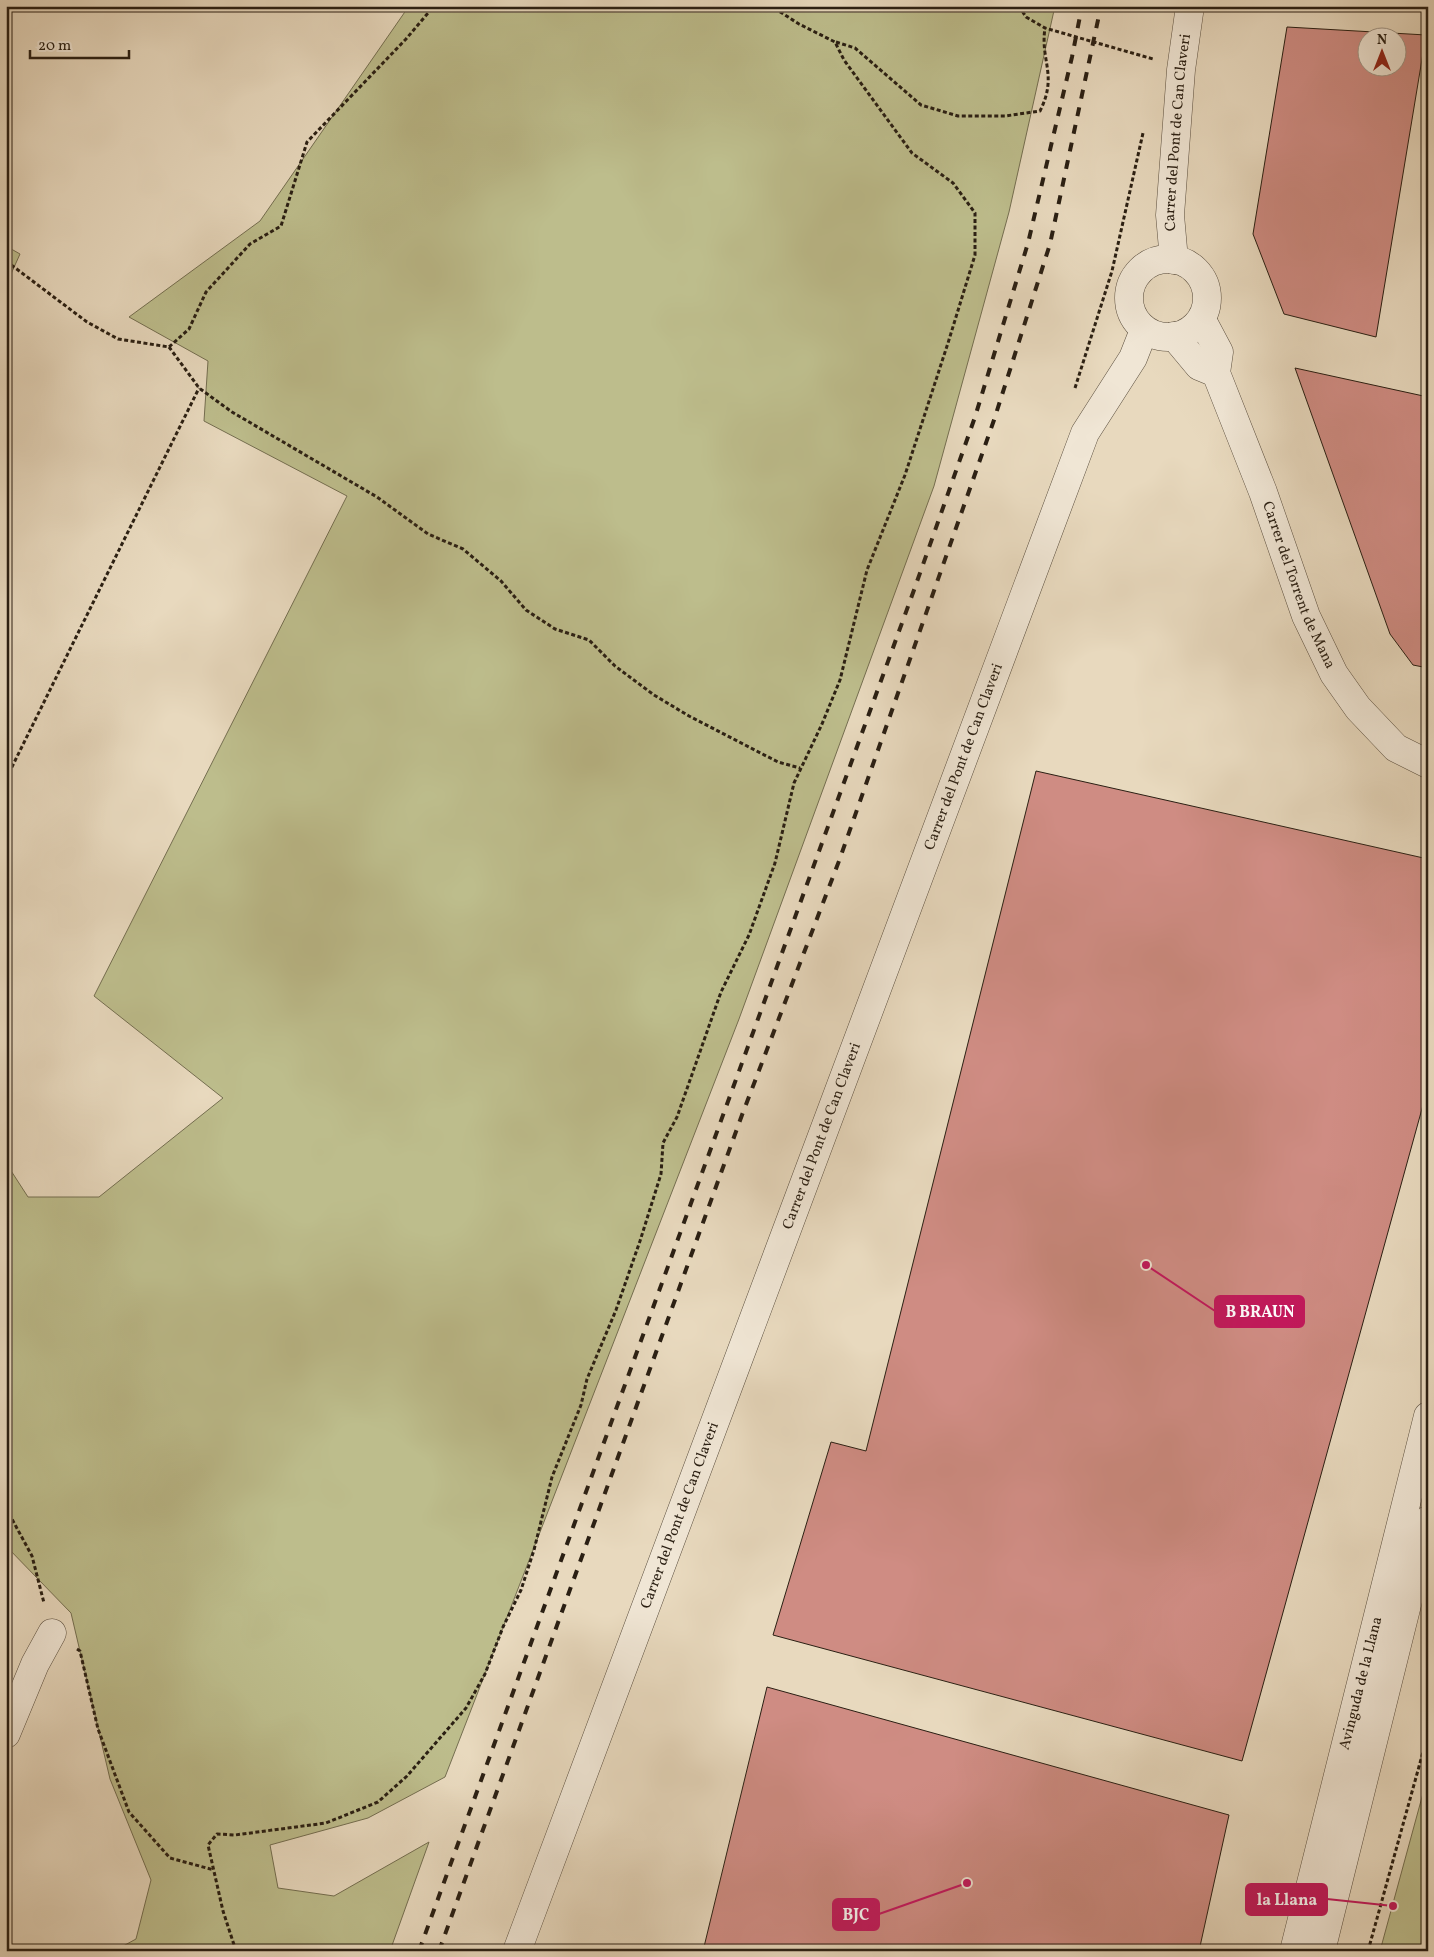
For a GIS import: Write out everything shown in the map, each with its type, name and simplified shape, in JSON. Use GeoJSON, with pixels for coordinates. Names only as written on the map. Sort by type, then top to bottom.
{"type":"FeatureCollection","features":[{"type":"Feature","properties":{"kind":"street","name":"Carrer del Pont de Can Claveri"},"geometry":{"type":"LineString","coordinates":[[1174,260],[1170,215],[1181,70],[1190,6]]}},
{"type":"Feature","properties":{"kind":"street"},"geometry":{"type":"LineString","coordinates":[[1162,259],[1188,264],[1203,279],[1208,300],[1202,320],[1186,334],[1164,338],[1144,330],[1134,318],[1129,303],[1130,286],[1138,272],[1151,262],[1162,259]]}},
{"type":"Feature","properties":{"kind":"street","name":"Carrer del Torrent de Mana"},"geometry":{"type":"LineString","coordinates":[[1202,320],[1219,352],[1216,373],[1263,492],[1306,616],[1334,674],[1358,708],[1396,748],[1428,764]]}},
{"type":"Feature","properties":{"kind":"street","name":"Carrer del Pont de Can Claveri"},"geometry":{"type":"LineString","coordinates":[[518,1951],[1085,433],[1133,358],[1144,330]]}},
{"type":"Feature","properties":{"kind":"street"},"geometry":{"type":"LineString","coordinates":[[1174,336],[1199,366],[1216,373]]}},
{"type":"Feature","properties":{"kind":"street","name":"Avinguda de la Llana"},"geometry":{"type":"LineString","coordinates":[[1294,1951],[1428,1416]]}},
{"type":"Feature","properties":{"kind":"street","name":"Avinguda de la Llana"},"geometry":{"type":"LineString","coordinates":[[1321,1951],[1428,1520]]}},
{"type":"Feature","properties":{"kind":"street"},"geometry":{"type":"LineString","coordinates":[[6,1734],[35,1664],[52,1634]]}},
{"type":"Feature","properties":{"kind":"path"},"geometry":{"type":"LineString","coordinates":[[169,347],[189,329],[206,292],[250,244],[281,226],[307,142],[406,39],[434,6]]}},
{"type":"Feature","properties":{"kind":"path"},"geometry":{"type":"LineString","coordinates":[[771,6],[799,24],[835,42],[855,48],[921,105],[958,116],[1005,116],[1040,111],[1047,96],[1049,73],[1044,38],[1046,28]]}},
{"type":"Feature","properties":{"kind":"path"},"geometry":{"type":"LineString","coordinates":[[1019,6],[1026,17],[1046,28],[1140,54],[1181,70]]}},
{"type":"Feature","properties":{"kind":"path"},"geometry":{"type":"LineString","coordinates":[[236,1951],[208,1845],[217,1834],[235,1835],[326,1823],[378,1802],[407,1776],[466,1708],[485,1674],[503,1627],[521,1590],[537,1541],[552,1477],[581,1405],[587,1379],[616,1310],[640,1241],[661,1174],[663,1143],[677,1117],[721,992],[749,935],[762,901],[777,854],[794,783],[822,724],[840,680],[867,570],[905,475],[975,255],[975,213],[953,183],[912,153],[844,60],[835,42]]}},
{"type":"Feature","properties":{"kind":"path"},"geometry":{"type":"LineString","coordinates":[[6,261],[87,322],[118,339],[169,347],[199,388],[232,412],[378,497],[428,534],[463,548],[502,582],[526,610],[555,629],[589,640],[615,666],[654,695],[740,744],[778,762],[800,768]]}},
{"type":"Feature","properties":{"kind":"path"},"geometry":{"type":"LineString","coordinates":[[6,779],[199,388]]}},
{"type":"Feature","properties":{"kind":"path"},"geometry":{"type":"LineString","coordinates":[[6,1508],[32,1556],[52,1634],[80,1650],[98,1729],[129,1812],[170,1858],[214,1870]]}},
{"type":"Feature","properties":{"kind":"path"},"geometry":{"type":"LineString","coordinates":[[1368,1951],[1428,1734]]}},
{"type":"Feature","properties":{"kind":"green space"},"geometry":{"type":"Polygon","coordinates":[[[409,6],[1055,6],[1009,212],[934,486],[739,1019],[445,1777],[368,1818],[270,1845],[278,1888],[334,1896],[429,1842],[390,1951],[114,1951],[136,1939],[151,1880],[110,1779],[71,1613],[6,1546],[6,1163],[28,1197],[99,1197],[223,1098],[94,996],[347,496],[204,421],[208,361],[129,317],[260,221],[409,6]]]}},
{"type":"Feature","properties":{"kind":"green space"},"geometry":{"type":"Polygon","coordinates":[[[6,246],[20,254],[6,285],[6,246]]]}},
{"type":"Feature","properties":{"kind":"green space"},"geometry":{"type":"Polygon","coordinates":[[[1428,1775],[1428,1951],[1380,1951],[1428,1775]]]}},
{"type":"Feature","properties":{"kind":"building"},"geometry":{"type":"Polygon","coordinates":[[[1287,27],[1356,31],[1356,78],[1406,78],[1406,34],[1426,35],[1376,337],[1284,314],[1253,234],[1287,27]]]}},
{"type":"Feature","properties":{"kind":"building"},"geometry":{"type":"Polygon","coordinates":[[[1295,368],[1428,397],[1428,668],[1413,665],[1390,634],[1295,368]]]}},
{"type":"Feature","properties":{"kind":"building"},"geometry":{"type":"Polygon","coordinates":[[[1036,771],[1428,859],[1428,1087],[1242,1761],[773,1635],[831,1442],[866,1451],[1036,771]]]}},
{"type":"Feature","properties":{"kind":"building"},"geometry":{"type":"Polygon","coordinates":[[[767,1687],[1229,1815],[1199,1951],[703,1951],[767,1687]]]}},
{"type":"Feature","properties":{"kind":"railway"},"geometry":{"type":"LineString","coordinates":[[419,1951],[914,590],[975,417],[1028,243],[1072,57],[1082,6]]}},
{"type":"Feature","properties":{"kind":"railway"},"geometry":{"type":"LineString","coordinates":[[439,1951],[742,1115],[839,861],[994,420],[1050,244],[1101,6]]}},
{"type":"Feature","properties":{"kind":"place","name":"B BRAUN"},"geometry":{"type":"Point","coordinates":[1146,1265]}},
{"type":"Feature","properties":{"kind":"place","name":"BJC"},"geometry":{"type":"Point","coordinates":[967,1883]}},
{"type":"Feature","properties":{"kind":"place","name":"la Llana"},"geometry":{"type":"Point","coordinates":[1393,1906]}}]}
